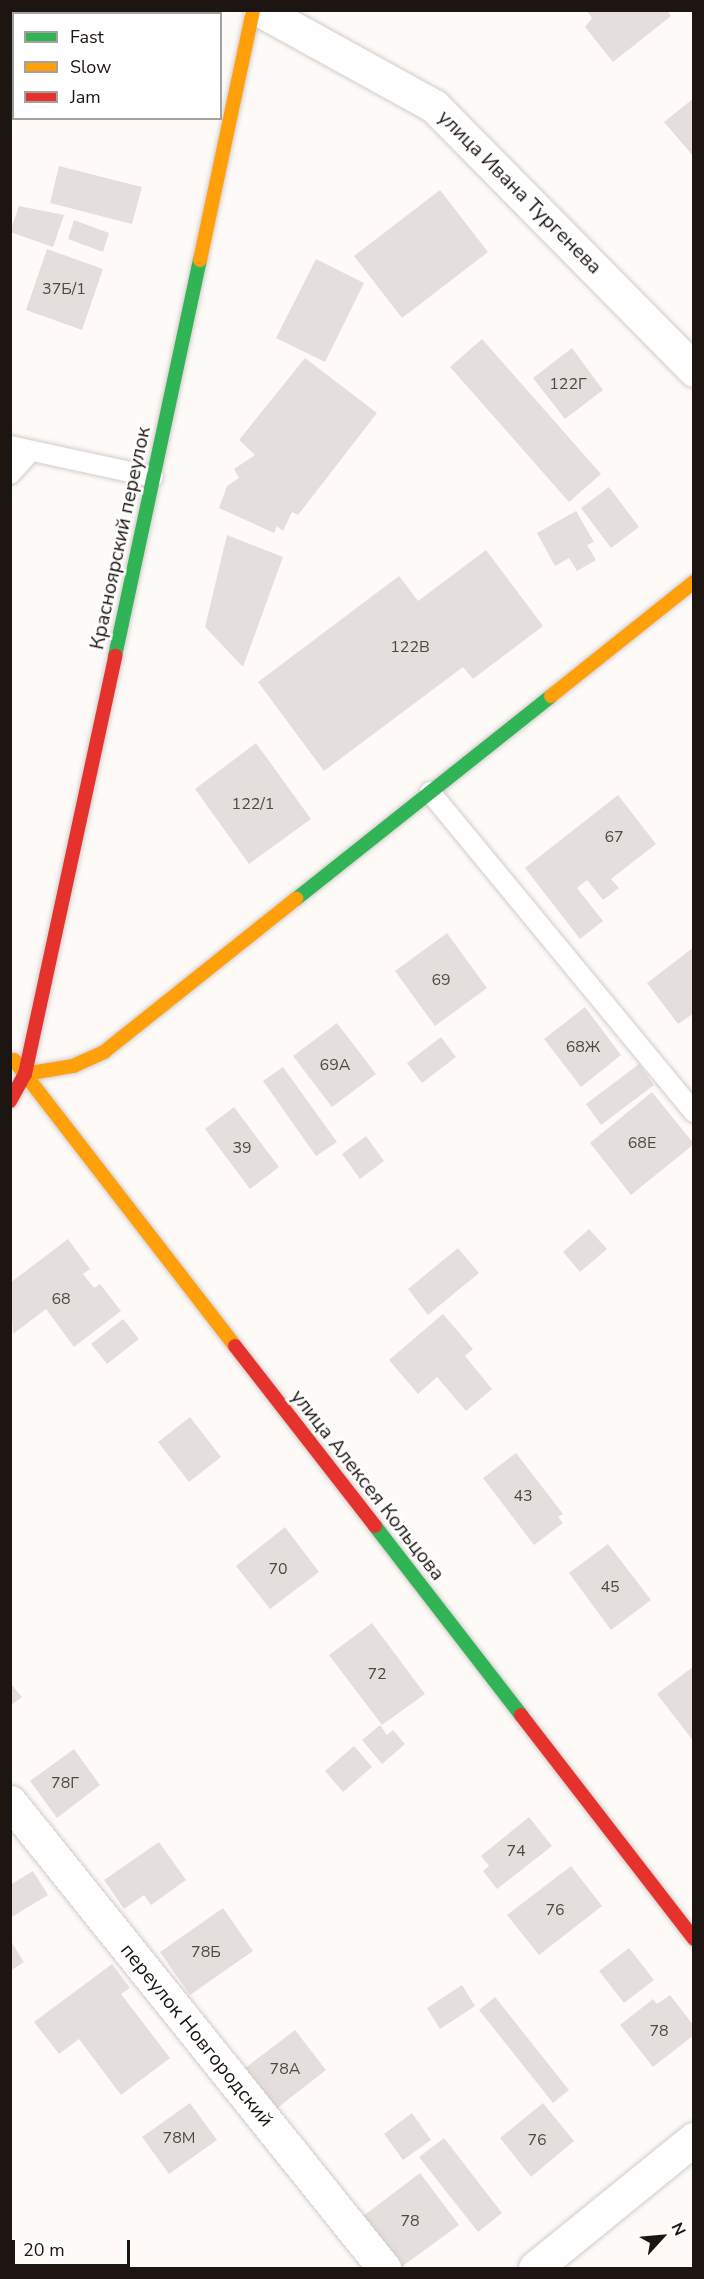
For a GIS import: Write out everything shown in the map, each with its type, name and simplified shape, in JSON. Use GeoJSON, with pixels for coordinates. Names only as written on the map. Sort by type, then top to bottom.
{"type":"FeatureCollection","features":[{"type":"Feature","properties":{"kind":"street","name":"Красноярский переулок"},"geometry":{"type":"LineString","coordinates":[[10,1101],[25,1074],[253,10]]}},
{"type":"Feature","properties":{"kind":"street","name":"улица Ивана Тургенева"},"geometry":{"type":"LineString","coordinates":[[260,10],[434,106],[693,370]]}},
{"type":"Feature","properties":{"kind":"street"},"geometry":{"type":"LineString","coordinates":[[25,1074],[73,1065],[104,1052],[693,582]]}},
{"type":"Feature","properties":{"kind":"street","name":"улица Алексея Кольцова"},"geometry":{"type":"LineString","coordinates":[[10,1056],[693,1939]]}},
{"type":"Feature","properties":{"kind":"street","name":"переулок Новгородский"},"geometry":{"type":"LineString","coordinates":[[10,1802],[384,2268]]}},
{"type":"Feature","properties":{"kind":"street"},"geometry":{"type":"LineString","coordinates":[[535,2268],[693,2139]]}},
{"type":"Feature","properties":{"kind":"lane"},"geometry":{"type":"LineString","coordinates":[[10,446],[153,477]]}},
{"type":"Feature","properties":{"kind":"lane"},"geometry":{"type":"LineString","coordinates":[[10,474],[31,451]]}},
{"type":"Feature","properties":{"kind":"lane"},"geometry":{"type":"LineString","coordinates":[[430,792],[693,1112]]}},
{"type":"Feature","properties":{"kind":"building"},"geometry":{"type":"Polygon","coordinates":[[[586,10],[667,10],[671,16],[613,62],[585,27],[592,18],[586,10]]]}},
{"type":"Feature","properties":{"kind":"building"},"geometry":{"type":"Polygon","coordinates":[[[694,98],[694,157],[664,122],[694,98]]]}},
{"type":"Feature","properties":{"kind":"building"},"geometry":{"type":"Polygon","coordinates":[[[59,166],[142,187],[132,224],[50,203],[59,166]]]}},
{"type":"Feature","properties":{"kind":"building"},"geometry":{"type":"Polygon","coordinates":[[[440,190],[488,252],[402,318],[354,256],[440,190]]]}},
{"type":"Feature","properties":{"kind":"building"},"geometry":{"type":"Polygon","coordinates":[[[19,206],[64,215],[53,247],[10,232],[19,206]]]}},
{"type":"Feature","properties":{"kind":"building"},"geometry":{"type":"Polygon","coordinates":[[[74,220],[109,233],[103,252],[68,239],[74,220]]]}},
{"type":"Feature","properties":{"kind":"building"},"geometry":{"type":"Polygon","coordinates":[[[47,249],[103,269],[82,330],[26,310],[47,249]]]}},
{"type":"Feature","properties":{"kind":"building"},"geometry":{"type":"Polygon","coordinates":[[[316,259],[364,283],[325,362],[276,338],[316,259]]]}},
{"type":"Feature","properties":{"kind":"building"},"geometry":{"type":"Polygon","coordinates":[[[482,339],[601,474],[569,502],[450,367],[482,339]]]}},
{"type":"Feature","properties":{"kind":"building"},"geometry":{"type":"Polygon","coordinates":[[[572,348],[603,390],[565,419],[533,378],[572,348]]]}},
{"type":"Feature","properties":{"kind":"building"},"geometry":{"type":"Polygon","coordinates":[[[305,358],[377,413],[298,515],[292,512],[283,531],[277,526],[274,533],[219,508],[227,486],[239,478],[234,469],[255,455],[239,440],[305,358]]]}},
{"type":"Feature","properties":{"kind":"building"},"geometry":{"type":"Polygon","coordinates":[[[609,487],[639,527],[611,548],[581,508],[609,487]]]}},
{"type":"Feature","properties":{"kind":"building"},"geometry":{"type":"Polygon","coordinates":[[[576,511],[594,542],[587,545],[596,560],[577,571],[569,558],[555,566],[537,533],[576,511]]]}},
{"type":"Feature","properties":{"kind":"building"},"geometry":{"type":"Polygon","coordinates":[[[227,535],[283,557],[243,667],[205,627],[227,535]]]}},
{"type":"Feature","properties":{"kind":"building"},"geometry":{"type":"Polygon","coordinates":[[[486,550],[543,626],[473,679],[463,667],[324,771],[258,682],[399,576],[418,601],[486,550]]]}},
{"type":"Feature","properties":{"kind":"building"},"geometry":{"type":"Polygon","coordinates":[[[256,743],[311,819],[249,864],[195,789],[256,743]]]}},
{"type":"Feature","properties":{"kind":"building"},"geometry":{"type":"Polygon","coordinates":[[[618,795],[656,844],[611,879],[619,888],[603,900],[587,880],[577,888],[603,921],[580,939],[525,868],[618,795]]]}},
{"type":"Feature","properties":{"kind":"building"},"geometry":{"type":"Polygon","coordinates":[[[447,933],[487,988],[435,1026],[395,971],[447,933]]]}},
{"type":"Feature","properties":{"kind":"building"},"geometry":{"type":"Polygon","coordinates":[[[694,947],[694,1013],[678,1024],[647,983],[694,947]]]}},
{"type":"Feature","properties":{"kind":"building"},"geometry":{"type":"Polygon","coordinates":[[[585,1007],[621,1055],[581,1087],[544,1039],[585,1007]]]}},
{"type":"Feature","properties":{"kind":"building"},"geometry":{"type":"Polygon","coordinates":[[[337,1023],[376,1074],[332,1107],[293,1056],[337,1023]]]}},
{"type":"Feature","properties":{"kind":"building"},"geometry":{"type":"Polygon","coordinates":[[[441,1037],[456,1057],[422,1083],[407,1063],[441,1037]]]}},
{"type":"Feature","properties":{"kind":"building"},"geometry":{"type":"Polygon","coordinates":[[[639,1064],[654,1085],[601,1125],[586,1104],[639,1064]]]}},
{"type":"Feature","properties":{"kind":"building"},"geometry":{"type":"Polygon","coordinates":[[[283,1067],[337,1142],[316,1156],[263,1081],[283,1067]]]}},
{"type":"Feature","properties":{"kind":"building"},"geometry":{"type":"Polygon","coordinates":[[[652,1092],[694,1144],[631,1195],[590,1143],[652,1092]]]}},
{"type":"Feature","properties":{"kind":"building"},"geometry":{"type":"Polygon","coordinates":[[[234,1107],[279,1167],[250,1189],[205,1129],[234,1107]]]}},
{"type":"Feature","properties":{"kind":"building"},"geometry":{"type":"Polygon","coordinates":[[[366,1136],[384,1161],[360,1179],[342,1154],[366,1136]]]}},
{"type":"Feature","properties":{"kind":"building"},"geometry":{"type":"Polygon","coordinates":[[[589,1229],[607,1249],[580,1272],[563,1252],[589,1229]]]}},
{"type":"Feature","properties":{"kind":"building"},"geometry":{"type":"Polygon","coordinates":[[[68,1239],[90,1269],[83,1274],[94,1288],[100,1284],[121,1311],[74,1347],[46,1309],[13,1334],[10,1283],[68,1239]]]}},
{"type":"Feature","properties":{"kind":"building"},"geometry":{"type":"Polygon","coordinates":[[[458,1248],[479,1273],[428,1315],[408,1289],[458,1248]]]}},
{"type":"Feature","properties":{"kind":"building"},"geometry":{"type":"Polygon","coordinates":[[[443,1314],[473,1349],[465,1356],[492,1389],[466,1411],[437,1377],[418,1394],[389,1360],[443,1314]]]}},
{"type":"Feature","properties":{"kind":"building"},"geometry":{"type":"Polygon","coordinates":[[[123,1319],[139,1339],[107,1364],[91,1344],[123,1319]]]}},
{"type":"Feature","properties":{"kind":"building"},"geometry":{"type":"Polygon","coordinates":[[[190,1417],[221,1457],[189,1482],[158,1442],[190,1417]]]}},
{"type":"Feature","properties":{"kind":"building"},"geometry":{"type":"Polygon","coordinates":[[[516,1453],[563,1514],[558,1517],[563,1523],[534,1545],[483,1478],[516,1453]]]}},
{"type":"Feature","properties":{"kind":"building"},"geometry":{"type":"Polygon","coordinates":[[[285,1527],[319,1572],[270,1609],[236,1566],[285,1527]]]}},
{"type":"Feature","properties":{"kind":"building"},"geometry":{"type":"Polygon","coordinates":[[[608,1544],[651,1600],[611,1630],[569,1573],[608,1544]]]}},
{"type":"Feature","properties":{"kind":"building"},"geometry":{"type":"Polygon","coordinates":[[[372,1623],[425,1694],[382,1725],[329,1655],[372,1623]]]}},
{"type":"Feature","properties":{"kind":"building"},"geometry":{"type":"Polygon","coordinates":[[[694,1666],[694,1742],[657,1694],[694,1666]]]}},
{"type":"Feature","properties":{"kind":"building"},"geometry":{"type":"Polygon","coordinates":[[[10,1683],[22,1697],[10,1706],[10,1683]]]}},
{"type":"Feature","properties":{"kind":"building"},"geometry":{"type":"Polygon","coordinates":[[[380,1725],[387,1735],[393,1730],[405,1744],[382,1764],[362,1740],[380,1725]]]}},
{"type":"Feature","properties":{"kind":"building"},"geometry":{"type":"Polygon","coordinates":[[[354,1746],[372,1767],[343,1792],[325,1771],[354,1746]]]}},
{"type":"Feature","properties":{"kind":"building"},"geometry":{"type":"Polygon","coordinates":[[[74,1749],[100,1785],[57,1818],[30,1781],[74,1749]]]}},
{"type":"Feature","properties":{"kind":"building"},"geometry":{"type":"Polygon","coordinates":[[[529,1817],[552,1846],[497,1889],[483,1871],[489,1866],[481,1856],[529,1817]]]}},
{"type":"Feature","properties":{"kind":"building"},"geometry":{"type":"Polygon","coordinates":[[[159,1842],[186,1880],[151,1905],[144,1895],[124,1909],[104,1880],[159,1842]]]}},
{"type":"Feature","properties":{"kind":"building"},"geometry":{"type":"Polygon","coordinates":[[[571,1866],[602,1906],[539,1955],[507,1915],[571,1866]]]}},
{"type":"Feature","properties":{"kind":"building"},"geometry":{"type":"Polygon","coordinates":[[[33,1871],[48,1895],[10,1918],[10,1885],[33,1871]]]}},
{"type":"Feature","properties":{"kind":"building"},"geometry":{"type":"Polygon","coordinates":[[[223,1908],[253,1951],[190,1995],[160,1952],[223,1908]]]}},
{"type":"Feature","properties":{"kind":"building"},"geometry":{"type":"Polygon","coordinates":[[[10,1940],[24,1962],[10,1971],[10,1940]]]}},
{"type":"Feature","properties":{"kind":"building"},"geometry":{"type":"Polygon","coordinates":[[[629,1948],[654,1980],[624,2003],[599,1971],[629,1948]]]}},
{"type":"Feature","properties":{"kind":"building"},"geometry":{"type":"Polygon","coordinates":[[[112,1964],[130,1988],[121,1994],[170,2058],[121,2095],[79,2039],[59,2054],[34,2022],[112,1964]]]}},
{"type":"Feature","properties":{"kind":"building"},"geometry":{"type":"Polygon","coordinates":[[[462,1985],[475,2006],[440,2029],[427,2008],[462,1985]]]}},
{"type":"Feature","properties":{"kind":"building"},"geometry":{"type":"Polygon","coordinates":[[[670,1995],[694,2026],[694,2035],[653,2067],[620,2025],[653,1999],[657,2004],[670,1995]]]}},
{"type":"Feature","properties":{"kind":"building"},"geometry":{"type":"Polygon","coordinates":[[[495,1997],[569,2090],[553,2103],[479,2010],[495,1997]]]}},
{"type":"Feature","properties":{"kind":"building"},"geometry":{"type":"Polygon","coordinates":[[[295,2030],[326,2070],[276,2109],[244,2069],[295,2030]]]}},
{"type":"Feature","properties":{"kind":"building"},"geometry":{"type":"Polygon","coordinates":[[[190,2103],[217,2140],[169,2174],[142,2137],[190,2103]]]}},
{"type":"Feature","properties":{"kind":"building"},"geometry":{"type":"Polygon","coordinates":[[[543,2103],[574,2141],[531,2177],[500,2138],[543,2103]]]}},
{"type":"Feature","properties":{"kind":"building"},"geometry":{"type":"Polygon","coordinates":[[[412,2113],[431,2140],[403,2160],[384,2134],[412,2113]]]}},
{"type":"Feature","properties":{"kind":"building"},"geometry":{"type":"Polygon","coordinates":[[[444,2138],[502,2213],[478,2232],[419,2157],[444,2138]]]}},
{"type":"Feature","properties":{"kind":"building"},"geometry":{"type":"Polygon","coordinates":[[[420,2173],[459,2225],[400,2268],[362,2217],[420,2173]]]}},
{"type":"Feature","properties":{"kind":"traffic: fast"},"geometry":{"type":"LineString","coordinates":[[115,656],[200,260]]}},
{"type":"Feature","properties":{"kind":"traffic: fast"},"geometry":{"type":"LineString","coordinates":[[296,899],[551,696]]}},
{"type":"Feature","properties":{"kind":"traffic: fast"},"geometry":{"type":"LineString","coordinates":[[375,1526],[521,1715]]}},
{"type":"Feature","properties":{"kind":"traffic: slow"},"geometry":{"type":"LineString","coordinates":[[200,260],[253,10]]}},
{"type":"Feature","properties":{"kind":"traffic: slow"},"geometry":{"type":"LineString","coordinates":[[551,696],[694,582]]}},
{"type":"Feature","properties":{"kind":"traffic: slow"},"geometry":{"type":"LineString","coordinates":[[25,1074],[73,1066],[104,1052],[296,899]]}},
{"type":"Feature","properties":{"kind":"traffic: slow"},"geometry":{"type":"LineString","coordinates":[[14,1060],[235,1346]]}},
{"type":"Feature","properties":{"kind":"traffic: jam"},"geometry":{"type":"LineString","coordinates":[[10,1101],[25,1074],[115,656]]}},
{"type":"Feature","properties":{"kind":"traffic: jam"},"geometry":{"type":"LineString","coordinates":[[235,1346],[375,1526]]}},
{"type":"Feature","properties":{"kind":"traffic: jam"},"geometry":{"type":"LineString","coordinates":[[521,1715],[694,1939]]}}]}
